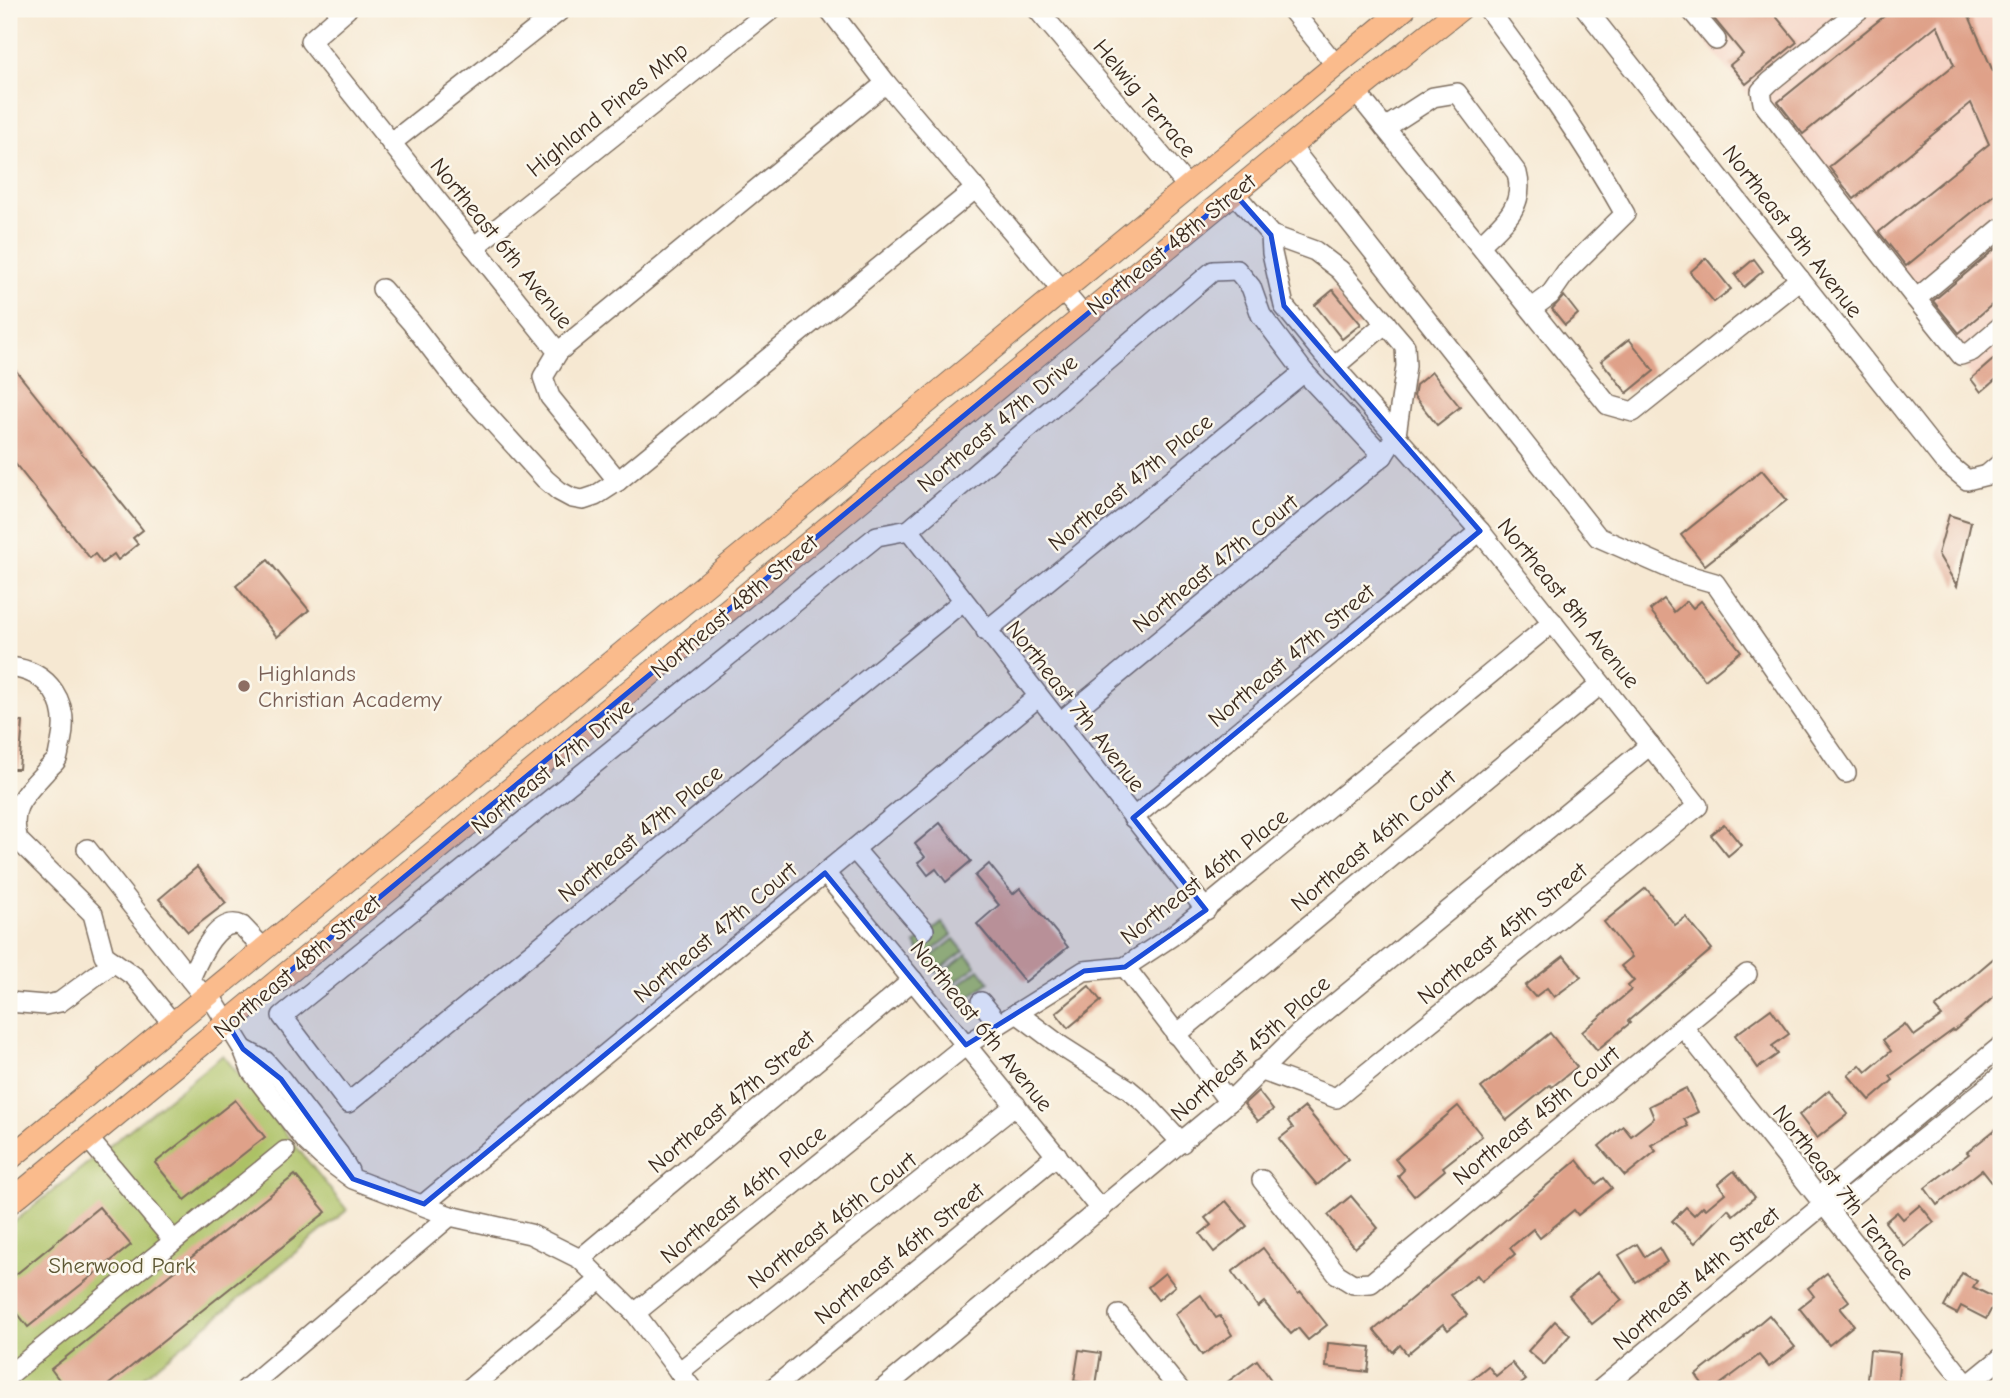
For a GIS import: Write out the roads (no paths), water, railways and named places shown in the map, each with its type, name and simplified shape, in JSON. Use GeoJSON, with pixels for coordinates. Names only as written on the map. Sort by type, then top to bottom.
{"type":"FeatureCollection","features":[{"type":"Feature","properties":{"kind":"main road","name":"Northeast 48th Street"},"geometry":{"type":"LineString","coordinates":[[9,1159],[1404,9]]}},
{"type":"Feature","properties":{"kind":"main road","name":"Northeast 48th Street"},"geometry":{"type":"LineString","coordinates":[[9,1203],[1290,146],[1460,9]]}},
{"type":"Feature","properties":{"kind":"main road"},"geometry":{"type":"LineString","coordinates":[[1234,193],[1232,173],[1239,158],[1348,67],[1371,35]]}},
{"type":"Feature","properties":{"kind":"main road"},"geometry":{"type":"LineString","coordinates":[[136,1099],[164,1048],[173,1024]]}},
{"type":"Feature","properties":{"kind":"street","name":"Northeast 6th Avenue"},"geometry":{"type":"LineString","coordinates":[[347,9],[310,41],[558,352],[543,377],[550,397],[618,481]]}},
{"type":"Feature","properties":{"kind":"street"},"geometry":{"type":"LineString","coordinates":[[391,143],[562,9]]}},
{"type":"Feature","properties":{"kind":"street","name":"Highland Pines Mhp"},"geometry":{"type":"LineString","coordinates":[[474,247],[772,9]]}},
{"type":"Feature","properties":{"kind":"street"},"geometry":{"type":"LineString","coordinates":[[829,9],[886,83],[1084,316]]}},
{"type":"Feature","properties":{"kind":"street","name":"Helwig Terrace"},"geometry":{"type":"LineString","coordinates":[[1037,9],[1188,187]]}},
{"type":"Feature","properties":{"kind":"street"},"geometry":{"type":"LineString","coordinates":[[1291,9],[1335,64]]}},
{"type":"Feature","properties":{"kind":"street"},"geometry":{"type":"LineString","coordinates":[[1488,9],[1540,79],[1625,214],[1566,272],[1550,295],[1531,309]]}},
{"type":"Feature","properties":{"kind":"street","name":"Northeast 9th Avenue"},"geometry":{"type":"LineString","coordinates":[[1586,9],[1943,460],[1967,480],[1987,475],[2001,463]]}},
{"type":"Feature","properties":{"kind":"street"},"geometry":{"type":"LineString","coordinates":[[1690,9],[1716,40]]}},
{"type":"Feature","properties":{"kind":"street"},"geometry":{"type":"LineString","coordinates":[[1860,9],[1770,82],[1761,91],[1763,103],[1961,355],[1972,351],[2001,326]]}},
{"type":"Feature","properties":{"kind":"street"},"geometry":{"type":"LineString","coordinates":[[558,352],[886,83]]}},
{"type":"Feature","properties":{"kind":"street"},"geometry":{"type":"LineString","coordinates":[[1356,92],[1608,405],[1633,412],[1800,279]]}},
{"type":"Feature","properties":{"kind":"street"},"geometry":{"type":"LineString","coordinates":[[1385,128],[1433,97],[1457,93],[1517,173],[1521,187],[1511,216],[1480,246]]}},
{"type":"Feature","properties":{"kind":"street"},"geometry":{"type":"LineString","coordinates":[[1290,146],[1598,537],[1680,573],[1715,583],[1846,773]]}},
{"type":"Feature","properties":{"kind":"street"},"geometry":{"type":"LineString","coordinates":[[382,289],[457,382],[545,480],[572,498],[583,500],[595,496],[618,481],[975,189]]}},
{"type":"Feature","properties":{"kind":"street"},"geometry":{"type":"LineString","coordinates":[[1234,193],[1271,235],[1315,251],[1340,270],[1405,346],[1406,366],[1396,435]]}},
{"type":"Feature","properties":{"kind":"street"},"geometry":{"type":"LineString","coordinates":[[1916,299],[2001,229]]}},
{"type":"Feature","properties":{"kind":"street","name":"Northeast 8th Avenue"},"geometry":{"type":"LineString","coordinates":[[1271,235],[1272,253],[1284,306],[1480,531],[1698,806]]}},
{"type":"Feature","properties":{"kind":"street","name":"Northeast 47th Drive"},"geometry":{"type":"LineString","coordinates":[[348,1103],[282,1016],[877,536],[909,530],[1213,271],[1237,270],[1251,287],[1261,315],[1304,372]]}},
{"type":"Feature","properties":{"kind":"street"},"geometry":{"type":"LineString","coordinates":[[1335,367],[1386,323]]}},
{"type":"Feature","properties":{"kind":"street"},"geometry":{"type":"LineString","coordinates":[[1304,372],[1383,456]]}},
{"type":"Feature","properties":{"kind":"street","name":"Northeast 47th Place"},"geometry":{"type":"LineString","coordinates":[[986,631],[1304,372]]}},
{"type":"Feature","properties":{"kind":"street","name":"Northeast 47th Court"},"geometry":{"type":"LineString","coordinates":[[1059,723],[1383,456],[1396,435]]}},
{"type":"Feature","properties":{"kind":"street","name":"Northeast 7th Avenue"},"geometry":{"type":"LineString","coordinates":[[909,530],[1206,910]]}},
{"type":"Feature","properties":{"kind":"street","name":"Northeast 47th Street"},"geometry":{"type":"LineString","coordinates":[[1133,818],[1480,531]]}},
{"type":"Feature","properties":{"kind":"street","name":"Northeast 47th Place"},"geometry":{"type":"LineString","coordinates":[[348,1103],[963,601]]}},
{"type":"Feature","properties":{"kind":"street","name":"Northeast 46th Place"},"geometry":{"type":"LineString","coordinates":[[635,1313],[966,1045],[1084,971],[1125,967],[1206,910],[1553,622]]}},
{"type":"Feature","properties":{"kind":"street"},"geometry":{"type":"LineString","coordinates":[[9,667],[24,669],[45,680],[62,704],[64,730],[57,759],[17,806],[13,824],[18,840],[93,914],[104,955],[135,977],[173,1024]]}},
{"type":"Feature","properties":{"kind":"street","name":"Northeast 46th Court"},"geometry":{"type":"LineString","coordinates":[[1176,1035],[1601,684]]}},
{"type":"Feature","properties":{"kind":"street","name":"Northeast 47th Court"},"geometry":{"type":"LineString","coordinates":[[424,1204],[1038,697]]}},
{"type":"Feature","properties":{"kind":"street","name":"Northeast 45th Place"},"geometry":{"type":"LineString","coordinates":[[883,1389],[1182,1143],[1229,1102],[1298,1034],[1650,745]]}},
{"type":"Feature","properties":{"kind":"street","name":"Northeast 45th Street"},"geometry":{"type":"LineString","coordinates":[[1260,1070],[1336,1098],[1698,806]]}},
{"type":"Feature","properties":{"kind":"street"},"geometry":{"type":"LineString","coordinates":[[87,849],[190,979],[207,996],[243,1049],[252,1072],[305,1140],[353,1179],[450,1216],[530,1234],[580,1259],[635,1313],[692,1389]]}},
{"type":"Feature","properties":{"kind":"street"},"geometry":{"type":"LineString","coordinates":[[854,849],[924,930]]}},
{"type":"Feature","properties":{"kind":"street","name":"Northeast 6th Avenue"},"geometry":{"type":"LineString","coordinates":[[825,873],[1101,1210]]}},
{"type":"Feature","properties":{"kind":"street"},"geometry":{"type":"LineString","coordinates":[[190,979],[215,934],[228,925],[242,926],[264,949]]}},
{"type":"Feature","properties":{"kind":"street"},"geometry":{"type":"LineString","coordinates":[[9,1002],[45,1005],[60,1002],[114,962]]}},
{"type":"Feature","properties":{"kind":"street"},"geometry":{"type":"LineString","coordinates":[[1125,967],[1229,1102]]}},
{"type":"Feature","properties":{"kind":"street","name":"Northeast 45th Court"},"geometry":{"type":"LineString","coordinates":[[1262,1180],[1337,1274],[1353,1284],[1371,1283],[1747,974]]}},
{"type":"Feature","properties":{"kind":"street","name":"Northeast 47th Street"},"geometry":{"type":"LineString","coordinates":[[580,1259],[913,980]]}},
{"type":"Feature","properties":{"kind":"street"},"geometry":{"type":"LineString","coordinates":[[981,1003],[999,1024]]}},
{"type":"Feature","properties":{"kind":"street"},"geometry":{"type":"LineString","coordinates":[[1017,1013],[1061,1046],[1128,1089],[1146,1104],[1182,1143]]}},
{"type":"Feature","properties":{"kind":"street","name":"Northeast 7th Terrace"},"geometry":{"type":"LineString","coordinates":[[1683,1027],[1966,1388]]}},
{"type":"Feature","properties":{"kind":"street","name":"Northeast 44th Street"},"geometry":{"type":"LineString","coordinates":[[1823,1205],[1825,1191],[2001,1046]]}},
{"type":"Feature","properties":{"kind":"street","name":"Northeast 44th Street"},"geometry":{"type":"LineString","coordinates":[[1601,1389],[1823,1205],[1848,1199],[2001,1076]]}},
{"type":"Feature","properties":{"kind":"street","name":"Northeast 46th Court"},"geometry":{"type":"LineString","coordinates":[[679,1372],[1016,1105]]}},
{"type":"Feature","properties":{"kind":"street"},"geometry":{"type":"LineString","coordinates":[[88,1138],[173,1240]]}},
{"type":"Feature","properties":{"kind":"street"},"geometry":{"type":"LineString","coordinates":[[9,1375],[285,1152]]}},
{"type":"Feature","properties":{"kind":"street","name":"Northeast 46th Street"},"geometry":{"type":"LineString","coordinates":[[772,1389],[1057,1155]]}},
{"type":"Feature","properties":{"kind":"street"},"geometry":{"type":"LineString","coordinates":[[246,1389],[450,1216]]}},
{"type":"Feature","properties":{"kind":"street"},"geometry":{"type":"LineString","coordinates":[[470,1389],[601,1279]]}},
{"type":"Feature","properties":{"kind":"street"},"geometry":{"type":"LineString","coordinates":[[1119,1315],[1172,1387]]}},
{"type":"Feature","properties":{"kind":"street"},"geometry":{"type":"LineString","coordinates":[[1966,1388],[2001,1358]]}},
{"type":"Feature","properties":{"kind":"place","name":"Highlands Christian Academy"},"geometry":{"type":"Point","coordinates":[244,686]}},
{"type":"Feature","properties":{"kind":"park label","name":"Sherwood Park"},"geometry":{"type":"Point","coordinates":[122,1265]}}]}
